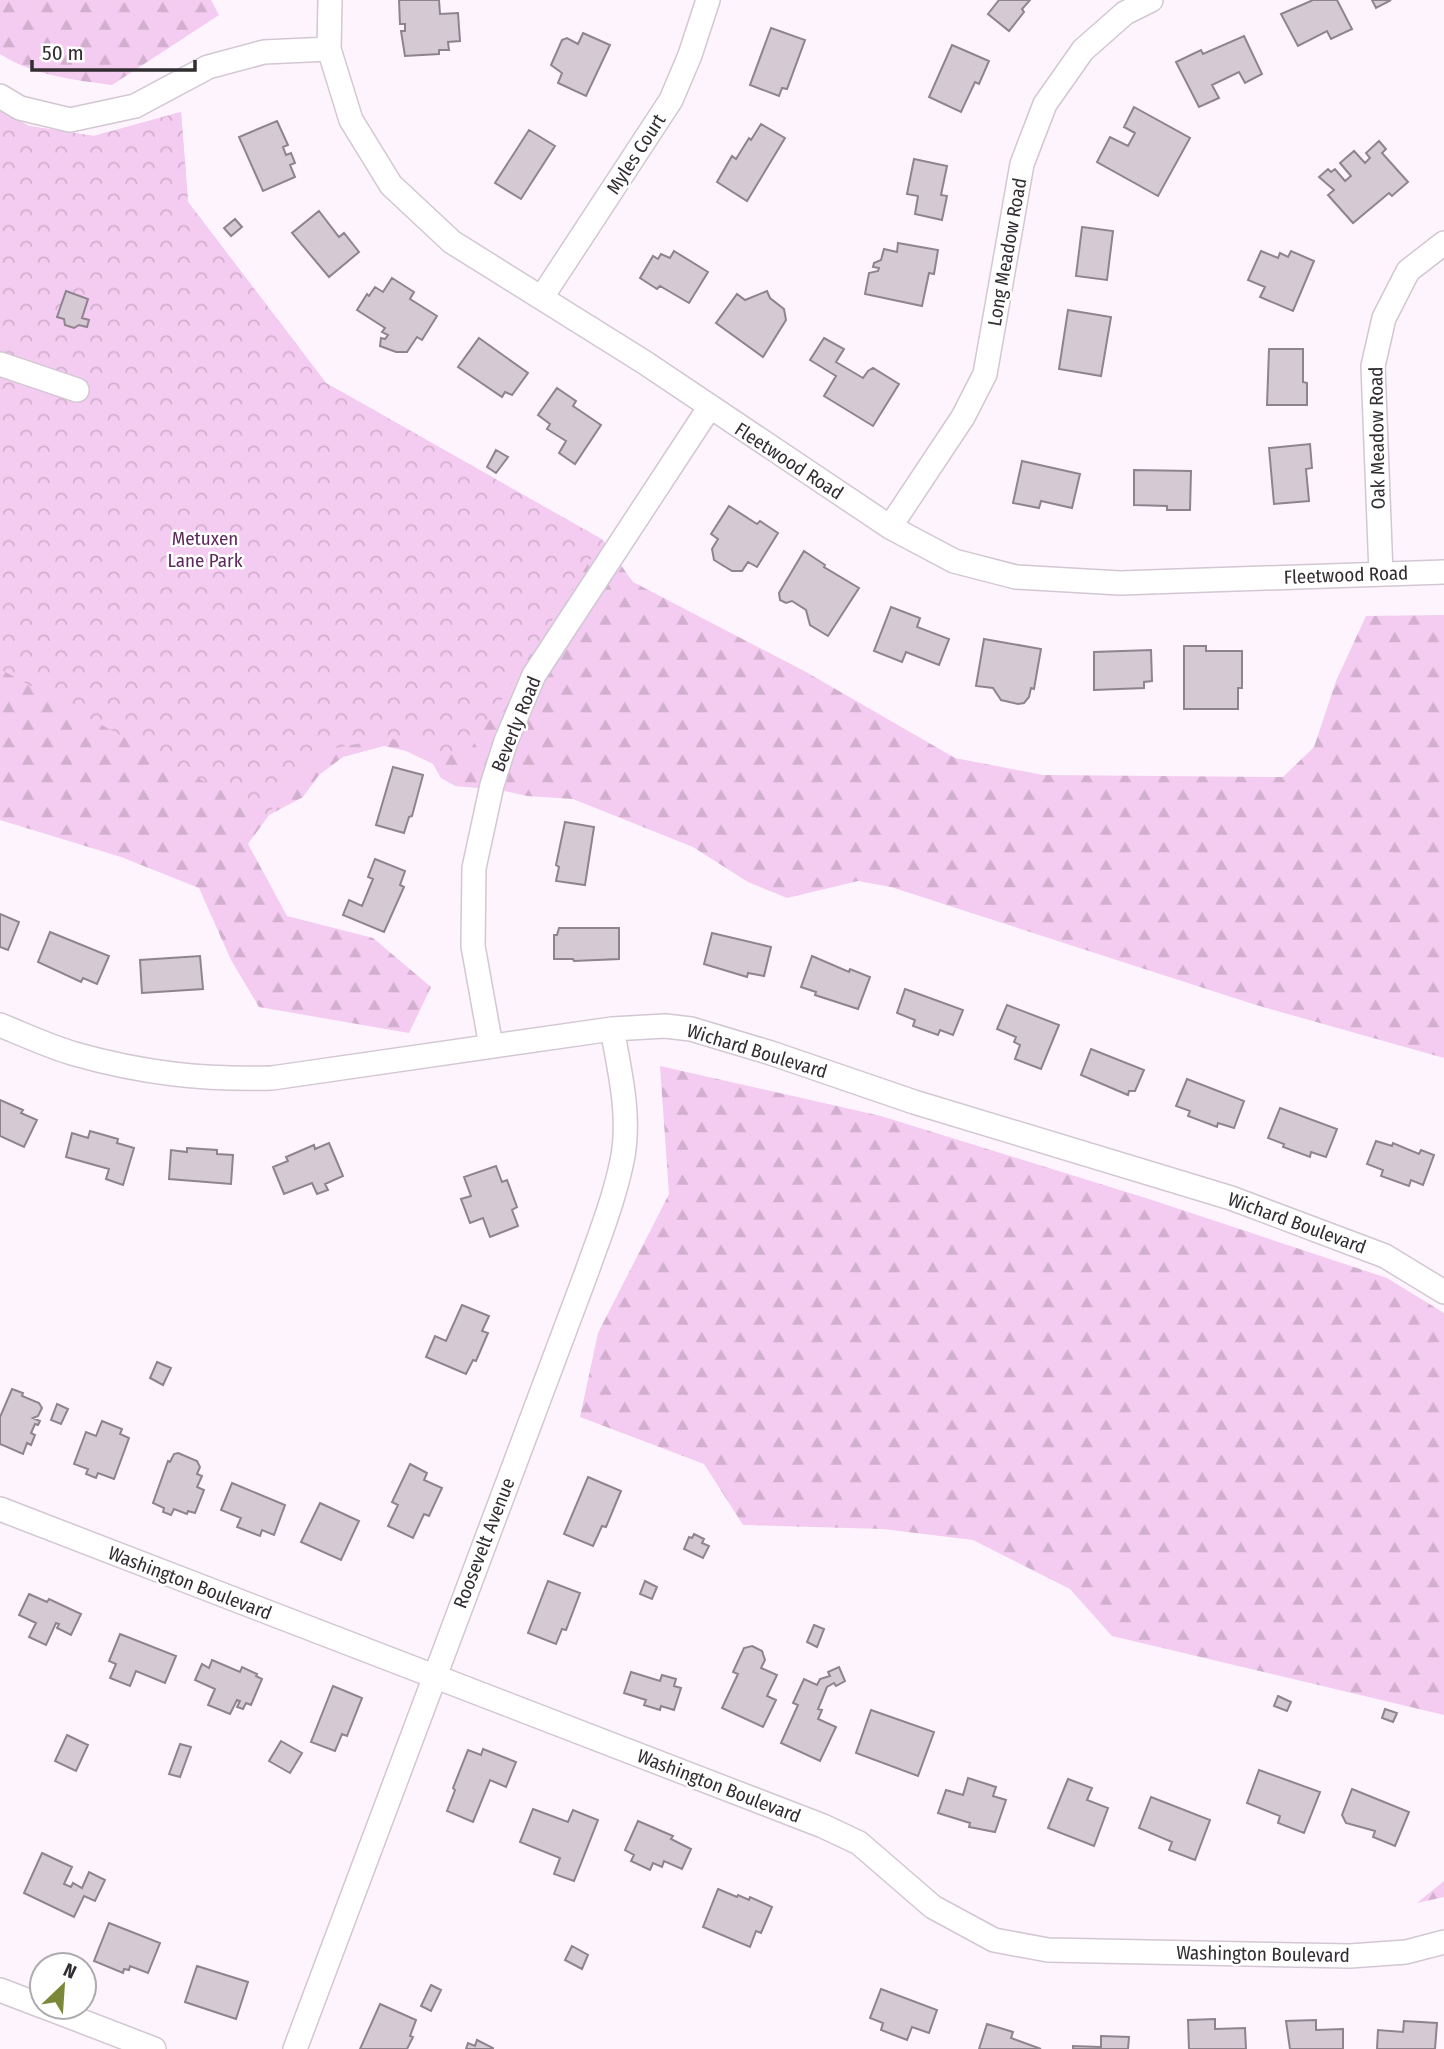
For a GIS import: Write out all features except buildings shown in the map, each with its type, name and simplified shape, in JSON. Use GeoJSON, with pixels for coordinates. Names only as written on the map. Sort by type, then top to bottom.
{"type":"FeatureCollection","features":[{"type":"Feature","properties":{"kind":"street","name":"Fleetwood Road"},"geometry":{"type":"LineString","coordinates":[[330,0],[328,49],[351,120],[391,185],[452,242],[644,362],[890,527],[954,561],[1016,577],[1120,583],[1444,572]]}},
{"type":"Feature","properties":{"kind":"street","name":"Myles Court"},"geometry":{"type":"LineString","coordinates":[[542,298],[671,100],[708,0]]}},
{"type":"Feature","properties":{"kind":"street","name":"Long Meadow Road"},"geometry":{"type":"LineString","coordinates":[[890,527],[963,417],[985,374],[1022,164],[1045,104],[1083,50],[1125,13],[1151,0]]}},
{"type":"Feature","properties":{"kind":"street"},"geometry":{"type":"LineString","coordinates":[[0,96],[20,108],[71,120],[135,106],[208,67],[264,52],[328,49]]}},
{"type":"Feature","properties":{"kind":"street","name":"Oak Meadow Road"},"geometry":{"type":"LineString","coordinates":[[1381,574],[1373,366],[1384,318],[1408,271],[1444,243]]}},
{"type":"Feature","properties":{"kind":"street"},"geometry":{"type":"LineString","coordinates":[[0,364],[77,390]]}},
{"type":"Feature","properties":{"kind":"street","name":"Beverly Road"},"geometry":{"type":"LineString","coordinates":[[491,1046],[473,946],[474,868],[492,785],[506,741],[534,675],[709,408]]}},
{"type":"Feature","properties":{"kind":"street","name":"Wichard Boulevard"},"geometry":{"type":"LineString","coordinates":[[0,1026],[73,1054],[156,1073],[221,1080],[272,1078],[612,1029],[664,1026],[691,1029],[914,1102],[1231,1198],[1385,1256],[1444,1292]]}},
{"type":"Feature","properties":{"kind":"street","name":"Roosevelt Avenue"},"geometry":{"type":"LineString","coordinates":[[295,2049],[586,1274],[622,1160],[625,1130],[623,1084],[612,1029]]}},
{"type":"Feature","properties":{"kind":"street","name":"Washington Boulevard"},"geometry":{"type":"LineString","coordinates":[[0,1509],[823,1826],[859,1843],[933,1907],[994,1940],[1048,1950],[1350,1956],[1406,1952],[1444,1942]]}},
{"type":"Feature","properties":{"kind":"street"},"geometry":{"type":"LineString","coordinates":[[0,1990],[28,2000]]}},
{"type":"Feature","properties":{"kind":"street"},"geometry":{"type":"LineString","coordinates":[[82,2021],[154,2049]]}},
{"type":"Feature","properties":{"kind":"green space"},"geometry":{"type":"Polygon","coordinates":[[[0,0],[211,0],[219,15],[112,85],[40,72],[0,54],[0,0]]]}},
{"type":"Feature","properties":{"kind":"green space"},"geometry":{"type":"Polygon","coordinates":[[[0,110],[29,126],[94,136],[181,112],[188,202],[326,383],[603,540],[633,582],[806,672],[955,758],[1043,775],[1283,777],[1314,747],[1336,681],[1366,616],[1444,615],[1444,1058],[1256,1005],[891,887],[858,881],[787,898],[748,882],[693,847],[573,799],[455,786],[441,778],[433,764],[406,751],[384,746],[343,757],[319,775],[303,797],[269,815],[248,844],[287,916],[373,938],[431,987],[409,1033],[259,1007],[231,960],[199,888],[121,857],[0,820],[0,110]]]}},
{"type":"Feature","properties":{"kind":"green space","name":"Metuxen Lane Park"},"geometry":{"type":"Polygon","coordinates":[[[0,110],[29,126],[94,136],[181,112],[188,202],[326,383],[603,540],[465,758],[389,738],[314,752],[267,816],[0,669],[0,110]]]}},
{"type":"Feature","properties":{"kind":"green space"},"geometry":{"type":"Polygon","coordinates":[[[660,1066],[881,1116],[1152,1200],[1387,1278],[1444,1313],[1444,1715],[1112,1636],[1070,1589],[973,1540],[883,1529],[743,1525],[704,1464],[580,1417],[598,1333],[669,1194],[660,1066]]]}},
{"type":"Feature","properties":{"kind":"green space"},"geometry":{"type":"Polygon","coordinates":[[[1444,1881],[1444,1897],[1417,1903],[1444,1881]]]}}]}
